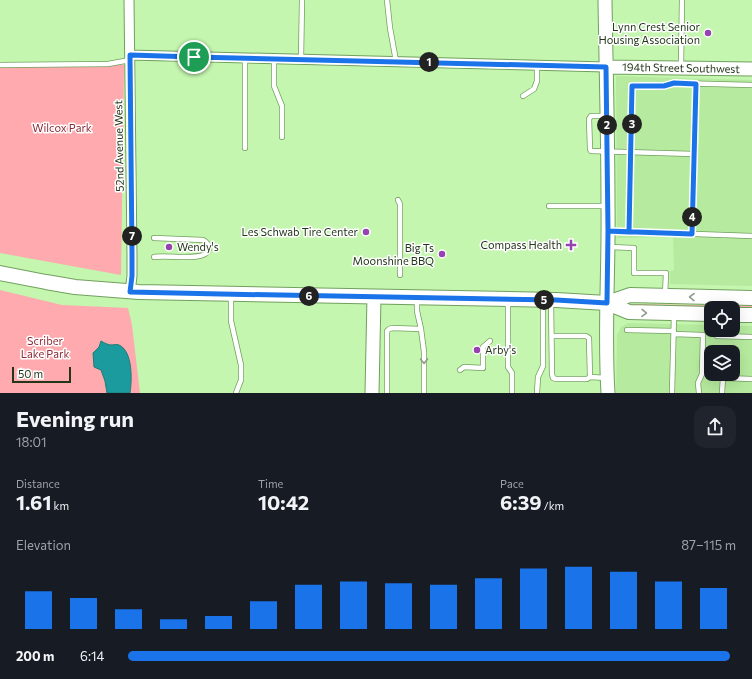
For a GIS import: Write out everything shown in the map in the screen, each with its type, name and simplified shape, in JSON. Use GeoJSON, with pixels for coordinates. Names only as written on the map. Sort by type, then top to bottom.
{"type":"FeatureCollection","features":[{"type":"Feature","properties":{"kind":"main road"},"geometry":{"type":"LineString","coordinates":[[0,273],[46,282],[130,292],[547,300],[607,303],[629,312],[704,314]]}},
{"type":"Feature","properties":{"kind":"main road"},"geometry":{"type":"LineString","coordinates":[[607,303],[630,295],[752,298]]}},
{"type":"Feature","properties":{"kind":"main road"},"geometry":{"type":"LineString","coordinates":[[740,315],[752,315]]}},
{"type":"Feature","properties":{"kind":"street","name":"52nd Avenue West"},"geometry":{"type":"LineString","coordinates":[[129,0],[132,255],[130,292]]}},
{"type":"Feature","properties":{"kind":"street"},"geometry":{"type":"LineString","coordinates":[[606,0],[608,393]]}},
{"type":"Feature","properties":{"kind":"street","name":"194th Street Southwest"},"geometry":{"type":"LineString","coordinates":[[130,58],[274,58],[606,67],[752,69]]}},
{"type":"Feature","properties":{"kind":"street"},"geometry":{"type":"LineString","coordinates":[[372,393],[374,297]]}},
{"type":"Feature","properties":{"kind":"lane"},"geometry":{"type":"LineString","coordinates":[[301,59],[302,0]]}},
{"type":"Feature","properties":{"kind":"lane"},"geometry":{"type":"LineString","coordinates":[[387,0],[396,61]]}},
{"type":"Feature","properties":{"kind":"lane"},"geometry":{"type":"LineString","coordinates":[[681,68],[682,0]]}},
{"type":"Feature","properties":{"kind":"lane"},"geometry":{"type":"LineString","coordinates":[[0,65],[108,64],[130,58]]}},
{"type":"Feature","properties":{"kind":"lane"},"geometry":{"type":"LineString","coordinates":[[245,58],[245,148]]}},
{"type":"Feature","properties":{"kind":"lane"},"geometry":{"type":"LineString","coordinates":[[274,58],[274,86],[282,106],[282,137]]}},
{"type":"Feature","properties":{"kind":"lane"},"geometry":{"type":"LineString","coordinates":[[523,96],[534,90],[537,81],[537,65]]}},
{"type":"Feature","properties":{"kind":"lane"},"geometry":{"type":"LineString","coordinates":[[629,232],[632,86],[664,86],[674,83],[752,85]]}},
{"type":"Feature","properties":{"kind":"lane"},"geometry":{"type":"LineString","coordinates":[[692,234],[696,84]]}},
{"type":"Feature","properties":{"kind":"lane"},"geometry":{"type":"LineString","coordinates":[[607,116],[591,116],[589,119],[591,151],[694,154]]}},
{"type":"Feature","properties":{"kind":"lane"},"geometry":{"type":"LineString","coordinates":[[398,200],[400,204],[400,275]]}},
{"type":"Feature","properties":{"kind":"lane"},"geometry":{"type":"LineString","coordinates":[[549,206],[608,206]]}},
{"type":"Feature","properties":{"kind":"lane"},"geometry":{"type":"LineString","coordinates":[[608,231],[752,236]]}},
{"type":"Feature","properties":{"kind":"lane"},"geometry":{"type":"LineString","coordinates":[[154,238],[203,240],[208,244],[209,249],[205,254],[196,257],[154,257]]}},
{"type":"Feature","properties":{"kind":"lane"},"geometry":{"type":"LineString","coordinates":[[608,247],[634,248],[634,273],[666,273],[665,296]]}},
{"type":"Feature","properties":{"kind":"lane"},"geometry":{"type":"LineString","coordinates":[[231,294],[231,321],[241,365],[241,380],[236,393]]}},
{"type":"Feature","properties":{"kind":"lane"},"geometry":{"type":"LineString","coordinates":[[417,298],[416,311],[421,329],[424,352],[424,393]]}},
{"type":"Feature","properties":{"kind":"lane"},"geometry":{"type":"LineString","coordinates":[[508,299],[508,367],[512,373],[512,393]]}},
{"type":"Feature","properties":{"kind":"lane"},"geometry":{"type":"LineString","coordinates":[[547,300],[552,336],[552,374],[554,378],[607,378]]}},
{"type":"Feature","properties":{"kind":"lane"},"geometry":{"type":"LineString","coordinates":[[537,393],[538,377],[543,366],[547,300]]}},
{"type":"Feature","properties":{"kind":"lane"},"geometry":{"type":"LineString","coordinates":[[672,393],[674,314]]}},
{"type":"Feature","properties":{"kind":"lane"},"geometry":{"type":"LineString","coordinates":[[387,393],[389,329],[421,329]]}},
{"type":"Feature","properties":{"kind":"lane"},"geometry":{"type":"LineString","coordinates":[[626,330],[703,335],[702,374],[698,383],[698,393]]}},
{"type":"Feature","properties":{"kind":"lane"},"geometry":{"type":"LineString","coordinates":[[552,336],[586,336],[589,338],[590,377]]}},
{"type":"Feature","properties":{"kind":"lane"},"geometry":{"type":"LineString","coordinates":[[740,336],[752,336]]}},
{"type":"Feature","properties":{"kind":"lane"},"geometry":{"type":"LineString","coordinates":[[460,370],[464,367],[483,368],[483,347],[490,341]]}},
{"type":"Feature","properties":{"kind":"lane"},"geometry":{"type":"LineString","coordinates":[[722,393],[723,378],[752,379]]}},
{"type":"Feature","properties":{"kind":"shaded area"},"geometry":{"type":"Polygon","coordinates":[[[616,76],[752,80],[752,286],[670,284],[670,271],[674,270],[673,237],[617,238],[616,76]]]}},
{"type":"Feature","properties":{"kind":"shaded area"},"geometry":{"type":"Polygon","coordinates":[[[628,323],[704,325],[704,337],[740,337],[740,326],[752,326],[752,393],[616,393],[617,335],[621,327],[628,323]]]}},
{"type":"Feature","properties":{"kind":"green space","name":"Wilcox Park"},"geometry":{"type":"Polygon","coordinates":[[[108,64],[124,65],[121,275],[0,253],[0,67],[108,64]]]}},
{"type":"Feature","properties":{"kind":"green space","name":"Scriber Lake Park"},"geometry":{"type":"Polygon","coordinates":[[[0,290],[62,305],[128,308],[132,325],[140,393],[0,393],[0,290]]]}},
{"type":"Feature","properties":{"kind":"green space"},"geometry":{"type":"Polygon","coordinates":[[[633,304],[704,305],[704,308],[632,307],[633,304]]]}},
{"type":"Feature","properties":{"kind":"green space"},"geometry":{"type":"Polygon","coordinates":[[[740,306],[752,306],[752,309],[740,308],[740,306]]]}},
{"type":"Feature","properties":{"kind":"water"},"geometry":{"type":"Polygon","coordinates":[[[101,341],[110,345],[119,345],[124,348],[127,353],[131,374],[130,393],[107,393],[101,370],[94,367],[93,353],[99,347],[101,341]]]}},
{"type":"Feature","properties":{"kind":"place","name":"Lynn Crest Senior Housing Association"},"geometry":{"type":"Point","coordinates":[708,33]}},
{"type":"Feature","properties":{"kind":"place","name":"Les Schwab Tire Center"},"geometry":{"type":"Point","coordinates":[366,232]}},
{"type":"Feature","properties":{"kind":"place","name":"Compass Health"},"geometry":{"type":"Point","coordinates":[571,245]}},
{"type":"Feature","properties":{"kind":"place","name":"Wendy's"},"geometry":{"type":"Point","coordinates":[169,247]}},
{"type":"Feature","properties":{"kind":"place","name":"Big Ts Moonshine BBQ"},"geometry":{"type":"Point","coordinates":[442,254]}},
{"type":"Feature","properties":{"kind":"place","name":"Arby's"},"geometry":{"type":"Point","coordinates":[477,350]}},
{"type":"Feature","properties":{"kind":"route"},"geometry":{"type":"LineString","coordinates":[[194,57],[130,55],[132,276],[130,292],[556,300],[607,303],[608,231],[692,234],[696,84],[674,83],[664,86],[632,86],[629,232],[608,231],[606,67],[194,57]]}}]}
